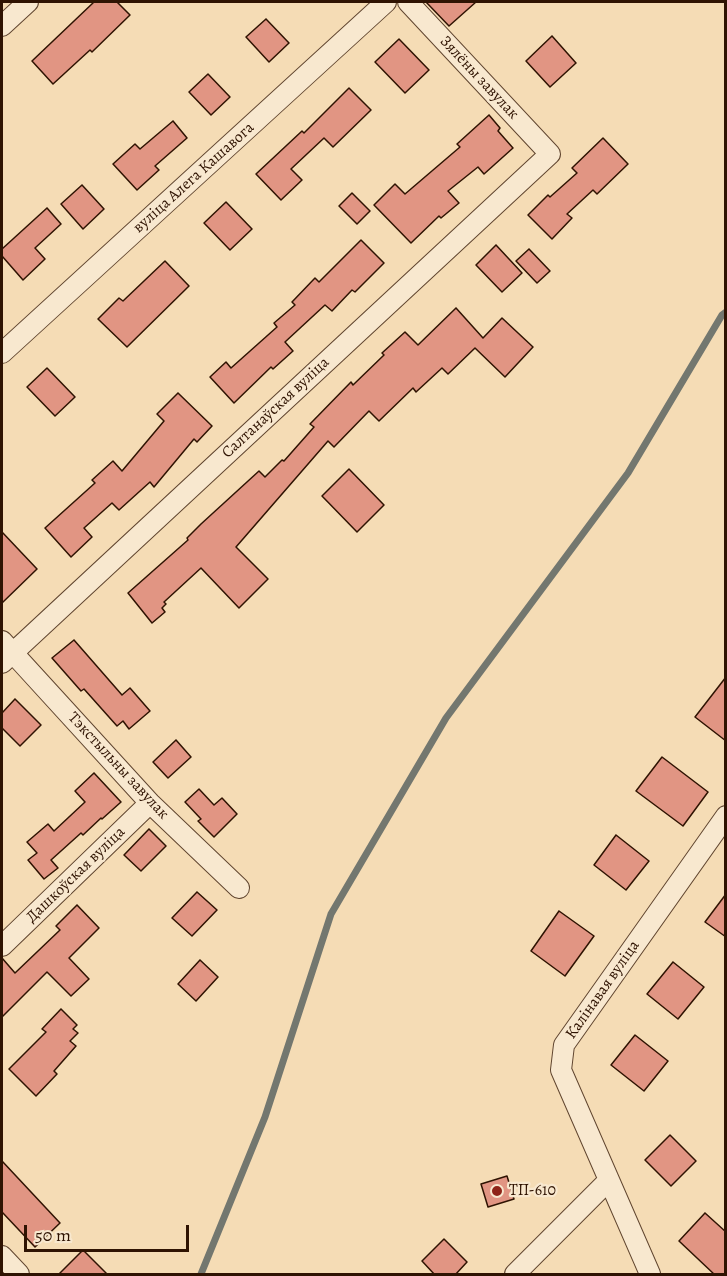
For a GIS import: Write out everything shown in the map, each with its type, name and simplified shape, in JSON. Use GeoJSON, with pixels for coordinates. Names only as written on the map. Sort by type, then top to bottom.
{"type":"FeatureCollection","features":[{"type":"Feature","properties":{"kind":"street"},"geometry":{"type":"LineString","coordinates":[[2,26],[28,2]]}},
{"type":"Feature","properties":{"kind":"street","name":"вуліца Алега Кашавога"},"geometry":{"type":"LineString","coordinates":[[2,353],[386,2]]}},
{"type":"Feature","properties":{"kind":"street","name":"Зялёны завулак"},"geometry":{"type":"LineString","coordinates":[[408,2],[550,154]]}},
{"type":"Feature","properties":{"kind":"street","name":"Салтанаўская вуліца"},"geometry":{"type":"LineString","coordinates":[[5,652],[550,154]]}},
{"type":"Feature","properties":{"kind":"street","name":"Тэкстыльны завулак"},"geometry":{"type":"LineString","coordinates":[[5,652],[150,803],[239,888]]}},
{"type":"Feature","properties":{"kind":"street","name":"Дашкоўская вуліца"},"geometry":{"type":"LineString","coordinates":[[2,946],[150,803]]}},
{"type":"Feature","properties":{"kind":"street","name":"Калінавая вуліца"},"geometry":{"type":"LineString","coordinates":[[650,1275],[561,1070],[564,1045],[726,816]]}},
{"type":"Feature","properties":{"kind":"street"},"geometry":{"type":"LineString","coordinates":[[515,1275],[609,1180]]}},
{"type":"Feature","properties":{"kind":"street"},"geometry":{"type":"LineString","coordinates":[[2,1256],[19,1275]]}},
{"type":"Feature","properties":{"kind":"building"},"geometry":{"type":"Polygon","coordinates":[[[94,2],[117,2],[130,15],[92,52],[90,50],[53,84],[32,61],[94,2]]]}},
{"type":"Feature","properties":{"kind":"building"},"geometry":{"type":"Polygon","coordinates":[[[426,2],[476,2],[449,26],[426,2]]]}},
{"type":"Feature","properties":{"kind":"building"},"geometry":{"type":"Polygon","coordinates":[[[266,19],[289,43],[269,62],[246,37],[266,19]]]}},
{"type":"Feature","properties":{"kind":"building"},"geometry":{"type":"Polygon","coordinates":[[[552,36],[576,63],[550,87],[526,61],[552,36]]]}},
{"type":"Feature","properties":{"kind":"building"},"geometry":{"type":"Polygon","coordinates":[[[399,39],[429,70],[405,93],[375,62],[399,39]]]}},
{"type":"Feature","properties":{"kind":"building"},"geometry":{"type":"Polygon","coordinates":[[[208,74],[230,97],[211,115],[189,92],[208,74]]]}},
{"type":"Feature","properties":{"kind":"building"},"geometry":{"type":"Polygon","coordinates":[[[349,88],[371,110],[333,147],[324,138],[291,169],[302,180],[281,200],[256,174],[302,131],[304,133],[349,88]]]}},
{"type":"Feature","properties":{"kind":"building"},"geometry":{"type":"Polygon","coordinates":[[[489,115],[500,128],[498,131],[513,148],[484,174],[478,167],[448,191],[459,203],[441,218],[439,216],[411,243],[374,205],[395,184],[405,194],[460,147],[457,144],[489,115]]]}},
{"type":"Feature","properties":{"kind":"building"},"geometry":{"type":"Polygon","coordinates":[[[173,121],[187,138],[155,166],[159,170],[137,190],[113,164],[135,144],[140,149],[173,121]]]}},
{"type":"Feature","properties":{"kind":"building"},"geometry":{"type":"Polygon","coordinates":[[[603,138],[628,164],[597,194],[593,190],[567,214],[572,218],[552,239],[528,215],[548,195],[550,197],[577,173],[572,168],[603,138]]]}},
{"type":"Feature","properties":{"kind":"building"},"geometry":{"type":"Polygon","coordinates":[[[82,185],[104,209],[83,229],[61,204],[82,185]]]}},
{"type":"Feature","properties":{"kind":"building"},"geometry":{"type":"Polygon","coordinates":[[[352,193],[370,211],[357,224],[339,206],[352,193]]]}},
{"type":"Feature","properties":{"kind":"building"},"geometry":{"type":"Polygon","coordinates":[[[226,202],[252,229],[230,250],[204,223],[226,202]]]}},
{"type":"Feature","properties":{"kind":"building"},"geometry":{"type":"Polygon","coordinates":[[[47,208],[61,224],[35,248],[45,259],[23,280],[2,256],[2,249],[47,208]]]}},
{"type":"Feature","properties":{"kind":"building"},"geometry":{"type":"Polygon","coordinates":[[[361,240],[384,263],[355,292],[352,290],[332,311],[325,305],[285,342],[293,351],[273,369],[271,367],[234,403],[210,377],[226,362],[231,368],[277,327],[274,323],[295,305],[292,302],[315,278],[319,282],[361,240]]]}},
{"type":"Feature","properties":{"kind":"building"},"geometry":{"type":"Polygon","coordinates":[[[496,245],[522,273],[502,292],[476,265],[496,245]]]}},
{"type":"Feature","properties":{"kind":"building"},"geometry":{"type":"Polygon","coordinates":[[[529,249],[550,271],[537,283],[516,261],[529,249]]]}},
{"type":"Feature","properties":{"kind":"building"},"geometry":{"type":"Polygon","coordinates":[[[165,261],[189,286],[127,347],[98,319],[119,298],[123,301],[165,261]]]}},
{"type":"Feature","properties":{"kind":"building"},"geometry":{"type":"Polygon","coordinates":[[[456,308],[483,338],[502,318],[533,347],[505,377],[475,348],[448,374],[442,368],[416,392],[413,388],[379,421],[369,411],[334,447],[328,441],[236,547],[268,579],[239,608],[201,568],[164,602],[166,604],[162,608],[165,612],[152,623],[128,593],[188,540],[187,538],[201,524],[259,471],[265,477],[282,460],[284,461],[314,427],[310,424],[351,382],[353,385],[384,355],[382,353],[405,332],[418,345],[456,308]]]}},
{"type":"Feature","properties":{"kind":"building"},"geometry":{"type":"Polygon","coordinates":[[[47,368],[75,397],[55,416],[27,387],[47,368]]]}},
{"type":"Feature","properties":{"kind":"building"},"geometry":{"type":"Polygon","coordinates":[[[178,393],[212,426],[197,442],[194,439],[154,487],[150,482],[119,510],[112,503],[84,528],[92,537],[71,557],[45,528],[95,483],[92,480],[113,461],[122,471],[164,421],[157,414],[178,393]]]}},
{"type":"Feature","properties":{"kind":"building"},"geometry":{"type":"Polygon","coordinates":[[[349,469],[384,505],[357,532],[322,496],[349,469]]]}},
{"type":"Feature","properties":{"kind":"building"},"geometry":{"type":"Polygon","coordinates":[[[2,532],[37,569],[2,603],[2,532]]]}},
{"type":"Feature","properties":{"kind":"building"},"geometry":{"type":"Polygon","coordinates":[[[74,640],[122,695],[130,688],[150,711],[129,729],[123,721],[117,726],[84,689],[81,691],[52,658],[74,640]]]}},
{"type":"Feature","properties":{"kind":"building"},"geometry":{"type":"Polygon","coordinates":[[[726,677],[726,741],[695,717],[726,677]]]}},
{"type":"Feature","properties":{"kind":"building"},"geometry":{"type":"Polygon","coordinates":[[[15,699],[41,725],[20,746],[2,728],[2,713],[15,699]]]}},
{"type":"Feature","properties":{"kind":"building"},"geometry":{"type":"Polygon","coordinates":[[[176,740],[191,757],[168,778],[153,762],[176,740]]]}},
{"type":"Feature","properties":{"kind":"building"},"geometry":{"type":"Polygon","coordinates":[[[662,757],[708,792],[683,826],[636,791],[662,757]]]}},
{"type":"Feature","properties":{"kind":"building"},"geometry":{"type":"Polygon","coordinates":[[[94,773],[121,802],[51,860],[58,868],[44,879],[28,860],[37,853],[27,842],[48,824],[54,831],[85,802],[75,791],[94,773]]]}},
{"type":"Feature","properties":{"kind":"building"},"geometry":{"type":"Polygon","coordinates":[[[199,789],[214,805],[222,798],[237,814],[214,837],[198,821],[201,819],[185,802],[199,789]]]}},
{"type":"Feature","properties":{"kind":"building"},"geometry":{"type":"Polygon","coordinates":[[[149,829],[166,846],[141,871],[124,855],[149,829]]]}},
{"type":"Feature","properties":{"kind":"building"},"geometry":{"type":"Polygon","coordinates":[[[616,835],[649,861],[626,890],[594,865],[616,835]]]}},
{"type":"Feature","properties":{"kind":"building"},"geometry":{"type":"Polygon","coordinates":[[[197,892],[217,910],[192,936],[172,918],[197,892]]]}},
{"type":"Feature","properties":{"kind":"building"},"geometry":{"type":"Polygon","coordinates":[[[726,894],[726,937],[705,922],[726,894]]]}},
{"type":"Feature","properties":{"kind":"building"},"geometry":{"type":"Polygon","coordinates":[[[77,905],[99,928],[69,958],[89,979],[71,996],[47,972],[2,1017],[2,958],[15,973],[60,930],[56,926],[77,905]]]}},
{"type":"Feature","properties":{"kind":"building"},"geometry":{"type":"Polygon","coordinates":[[[559,911],[594,936],[565,976],[531,951],[559,911]]]}},
{"type":"Feature","properties":{"kind":"building"},"geometry":{"type":"Polygon","coordinates":[[[200,960],[218,977],[196,1001],[178,984],[200,960]]]}},
{"type":"Feature","properties":{"kind":"building"},"geometry":{"type":"Polygon","coordinates":[[[673,962],[704,987],[678,1019],[647,994],[673,962]]]}},
{"type":"Feature","properties":{"kind":"building"},"geometry":{"type":"Polygon","coordinates":[[[61,1009],[77,1025],[73,1029],[78,1033],[70,1041],[76,1046],[54,1071],[57,1074],[36,1096],[9,1069],[46,1032],[42,1029],[61,1009]]]}},
{"type":"Feature","properties":{"kind":"building"},"geometry":{"type":"Polygon","coordinates":[[[635,1035],[668,1061],[644,1091],[611,1065],[635,1035]]]}},
{"type":"Feature","properties":{"kind":"building"},"geometry":{"type":"Polygon","coordinates":[[[670,1135],[696,1161],[671,1186],[645,1160],[670,1135]]]}},
{"type":"Feature","properties":{"kind":"building"},"geometry":{"type":"Polygon","coordinates":[[[2,1161],[60,1223],[35,1247],[2,1212],[2,1161]]]}},
{"type":"Feature","properties":{"kind":"building","name":"ТП-610"},"geometry":{"type":"Polygon","coordinates":[[[507,1176],[514,1199],[488,1207],[481,1184],[507,1176]]]}},
{"type":"Feature","properties":{"kind":"building"},"geometry":{"type":"Polygon","coordinates":[[[705,1213],[726,1232],[726,1275],[715,1275],[679,1241],[705,1213]]]}},
{"type":"Feature","properties":{"kind":"building"},"geometry":{"type":"Polygon","coordinates":[[[444,1239],[467,1262],[455,1275],[435,1275],[422,1261],[444,1239]]]}},
{"type":"Feature","properties":{"kind":"building"},"geometry":{"type":"Polygon","coordinates":[[[83,1250],[108,1275],[58,1275],[83,1250]]]}},
{"type":"Feature","properties":{"kind":"waterway"},"geometry":{"type":"LineString","coordinates":[[201,1274],[265,1117],[331,914],[446,718],[628,473],[722,315],[726,312]]}},
{"type":"Feature","properties":{"kind":"place","name":"ТП-610"},"geometry":{"type":"Point","coordinates":[497,1191]}}]}
